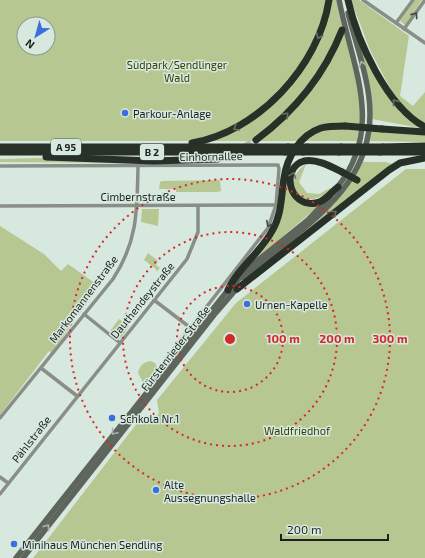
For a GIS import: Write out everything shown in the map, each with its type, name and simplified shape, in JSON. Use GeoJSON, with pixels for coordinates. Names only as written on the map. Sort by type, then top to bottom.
{"type":"FeatureCollection","features":[{"type":"Feature","properties":{"kind":"highway"},"geometry":{"type":"LineString","coordinates":[[176,146],[207,140],[236,129],[279,94],[309,56],[322,28],[329,0]]}},
{"type":"Feature","properties":{"kind":"highway"},"geometry":{"type":"LineString","coordinates":[[347,0],[355,24],[385,88],[403,112],[425,127]]}},
{"type":"Feature","properties":{"kind":"highway"},"geometry":{"type":"LineString","coordinates":[[256,140],[284,117],[314,83],[331,55],[342,30]]}},
{"type":"Feature","properties":{"kind":"highway"},"geometry":{"type":"LineString","coordinates":[[226,288],[272,233],[282,208],[286,168],[296,147],[307,136],[322,128],[345,126],[425,132]]}},
{"type":"Feature","properties":{"kind":"highway","name":"A 95"},"geometry":{"type":"LineString","coordinates":[[0,147],[176,146],[305,150],[382,149],[425,146]]}},
{"type":"Feature","properties":{"kind":"highway"},"geometry":{"type":"LineString","coordinates":[[382,149],[425,152]]}},
{"type":"Feature","properties":{"kind":"highway","name":"B 2"},"geometry":{"type":"LineString","coordinates":[[0,152],[287,150]]}},
{"type":"Feature","properties":{"kind":"highway"},"geometry":{"type":"LineString","coordinates":[[19,152],[28,156],[109,160],[154,161],[217,159]]}},
{"type":"Feature","properties":{"kind":"highway"},"geometry":{"type":"LineString","coordinates":[[237,289],[365,188],[400,163],[423,159]]}},
{"type":"Feature","properties":{"kind":"highway"},"geometry":{"type":"LineString","coordinates":[[338,187],[324,200],[308,203],[300,200],[294,195],[290,184],[290,177],[298,165],[304,162],[314,161],[326,164],[342,172],[357,180],[365,188]]}},
{"type":"Feature","properties":{"kind":"main road","name":"Fürstenrieder Straße"},"geometry":{"type":"LineString","coordinates":[[23,558],[131,416],[193,329],[226,288],[308,220],[338,187],[351,165],[357,152],[363,128],[363,98],[339,0]]}},
{"type":"Feature","properties":{"kind":"main road","name":"Fürstenrieder Straße"},"geometry":{"type":"LineString","coordinates":[[16,558],[131,416],[237,289],[256,268],[328,208],[345,187],[358,166],[369,130],[369,98],[347,0]]}},
{"type":"Feature","properties":{"kind":"street"},"geometry":{"type":"LineString","coordinates":[[363,0],[425,44]]}},
{"type":"Feature","properties":{"kind":"street"},"geometry":{"type":"LineString","coordinates":[[396,23],[413,0]]}},
{"type":"Feature","properties":{"kind":"street"},"geometry":{"type":"LineString","coordinates":[[404,29],[425,0]]}},
{"type":"Feature","properties":{"kind":"street","name":"Fürstenrieder Straße"},"geometry":{"type":"LineString","coordinates":[[226,288],[268,228],[276,205],[278,165]]}},
{"type":"Feature","properties":{"kind":"street","name":"Einhornallee"},"geometry":{"type":"LineString","coordinates":[[0,166],[278,165]]}},
{"type":"Feature","properties":{"kind":"street","name":"Markomannenstraße"},"geometry":{"type":"LineString","coordinates":[[0,418],[112,279],[126,256],[134,232],[137,205],[138,166]]}},
{"type":"Feature","properties":{"kind":"street","name":"Cimbernstraße"},"geometry":{"type":"LineString","coordinates":[[0,206],[276,205]]}},
{"type":"Feature","properties":{"kind":"street","name":"Dauthendeystraße"},"geometry":{"type":"LineString","coordinates":[[77,396],[190,254],[198,232],[198,206]]}},
{"type":"Feature","properties":{"kind":"street"},"geometry":{"type":"LineString","coordinates":[[154,300],[193,329]]}},
{"type":"Feature","properties":{"kind":"street"},"geometry":{"type":"LineString","coordinates":[[84,314],[120,343]]}},
{"type":"Feature","properties":{"kind":"street"},"geometry":{"type":"LineString","coordinates":[[41,368],[77,396]]}},
{"type":"Feature","properties":{"kind":"street","name":"Pählstraße"},"geometry":{"type":"LineString","coordinates":[[0,494],[77,396]]}},
{"type":"Feature","properties":{"kind":"street"},"geometry":{"type":"LineString","coordinates":[[0,477],[8,483]]}},
{"type":"Feature","properties":{"kind":"green space","name":"Südpark/Sendlinger Wald"},"geometry":{"type":"Polygon","coordinates":[[[0,0],[336,0],[360,99],[357,141],[0,141],[0,0]]]}},
{"type":"Feature","properties":{"kind":"green space"},"geometry":{"type":"Polygon","coordinates":[[[351,0],[359,0],[409,36],[400,96],[413,106],[425,92],[425,124],[398,103],[370,50],[351,0]]]}},
{"type":"Feature","properties":{"kind":"green space"},"geometry":{"type":"Polygon","coordinates":[[[415,0],[422,0],[405,25],[400,21],[415,0]]]}},
{"type":"Feature","properties":{"kind":"green space"},"geometry":{"type":"Polygon","coordinates":[[[359,48],[363,48],[391,101],[401,113],[420,128],[372,119],[372,104],[359,48]]]}},
{"type":"Feature","properties":{"kind":"green space"},"geometry":{"type":"Polygon","coordinates":[[[371,126],[425,134],[425,142],[369,141],[371,126]]]}},
{"type":"Feature","properties":{"kind":"green space"},"geometry":{"type":"Polygon","coordinates":[[[38,158],[125,163],[0,162],[0,159],[38,158]]]}},
{"type":"Feature","properties":{"kind":"green space"},"geometry":{"type":"Polygon","coordinates":[[[362,162],[386,162],[392,164],[303,233],[337,201],[350,183],[362,162]]]}},
{"type":"Feature","properties":{"kind":"green space"},"geometry":{"type":"Polygon","coordinates":[[[306,164],[299,182],[307,193],[319,194],[330,188],[332,189],[321,196],[311,199],[303,198],[297,194],[294,187],[294,180],[298,172],[306,164]]]}},
{"type":"Feature","properties":{"kind":"green space","name":"Waldfriedhof"},"geometry":{"type":"Polygon","coordinates":[[[406,169],[425,169],[425,558],[33,558],[138,422],[151,424],[159,413],[157,400],[236,303],[406,169]]]}},
{"type":"Feature","properties":{"kind":"green space"},"geometry":{"type":"Polygon","coordinates":[[[220,180],[221,191],[217,192],[176,192],[176,189],[159,189],[160,182],[162,181],[220,180]]]}},
{"type":"Feature","properties":{"kind":"green space"},"geometry":{"type":"Polygon","coordinates":[[[287,186],[291,195],[321,204],[255,260],[254,259],[272,235],[287,186]]]}},
{"type":"Feature","properties":{"kind":"green space"},"geometry":{"type":"Polygon","coordinates":[[[142,209],[159,209],[158,226],[141,222],[142,209]]]}},
{"type":"Feature","properties":{"kind":"green space"},"geometry":{"type":"Polygon","coordinates":[[[0,226],[44,254],[61,271],[68,264],[99,286],[78,316],[76,313],[73,323],[53,351],[51,353],[49,351],[0,415],[0,226]]]}},
{"type":"Feature","properties":{"kind":"green space"},"geometry":{"type":"Polygon","coordinates":[[[148,253],[158,261],[156,265],[160,268],[156,272],[156,269],[144,260],[148,253]]]}},
{"type":"Feature","properties":{"kind":"green space"},"geometry":{"type":"Polygon","coordinates":[[[119,319],[129,326],[120,339],[110,331],[119,319]]]}},
{"type":"Feature","properties":{"kind":"green space"},"geometry":{"type":"Polygon","coordinates":[[[151,361],[155,363],[158,369],[145,386],[138,373],[142,364],[151,361]]]}},
{"type":"Feature","properties":{"kind":"tunnel"},"geometry":{"type":"LineString","coordinates":[[217,159],[229,156],[256,140]]}},
{"type":"Feature","properties":{"kind":"place","name":"Parkour-Anlage"},"geometry":{"type":"Point","coordinates":[125,113]}},
{"type":"Feature","properties":{"kind":"place","name":"Urnen-Kapelle"},"geometry":{"type":"Point","coordinates":[247,304]}},
{"type":"Feature","properties":{"kind":"place","name":"Schkola Nr.1"},"geometry":{"type":"Point","coordinates":[112,418]}},
{"type":"Feature","properties":{"kind":"place","name":"Alte Aussegnungshalle"},"geometry":{"type":"Point","coordinates":[156,490]}},
{"type":"Feature","properties":{"kind":"place","name":"Minihaus München Sendling"},"geometry":{"type":"Point","coordinates":[14,544]}}]}
